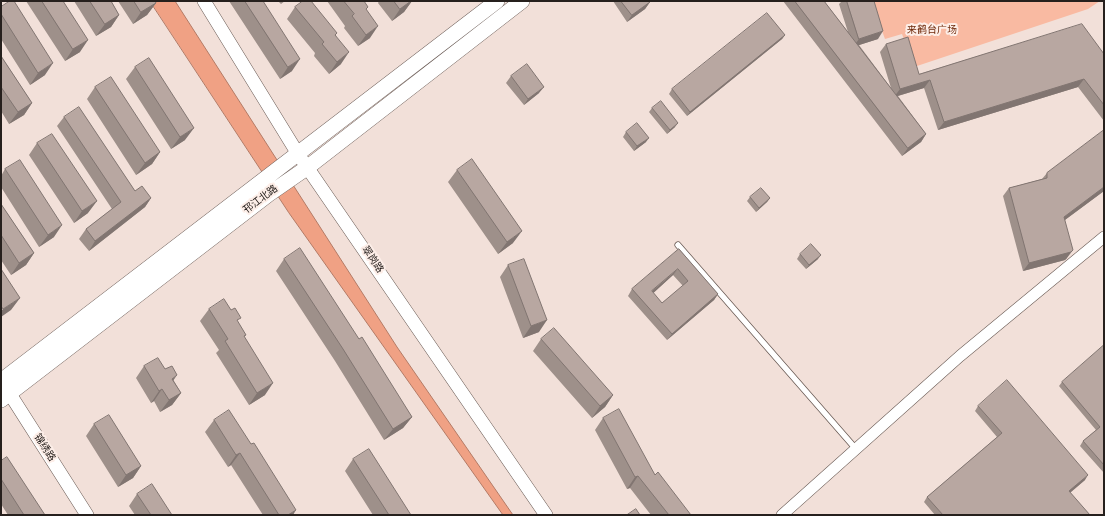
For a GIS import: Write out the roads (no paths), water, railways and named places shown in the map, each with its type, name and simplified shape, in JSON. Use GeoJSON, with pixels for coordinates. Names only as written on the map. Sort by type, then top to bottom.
{"type":"FeatureCollection","features":[{"type":"Feature","properties":{"kind":"main road","name":"邗江北路"},"geometry":{"type":"LineString","coordinates":[[1,381],[289,170],[298,154],[497,1]]}},
{"type":"Feature","properties":{"kind":"main road","name":"邗江北路"},"geometry":{"type":"LineString","coordinates":[[289,170],[308,167],[522,1]]}},
{"type":"Feature","properties":{"kind":"main road","name":"邗江北路"},"geometry":{"type":"LineString","coordinates":[[5,397],[264,189]]}},
{"type":"Feature","properties":{"kind":"street","name":"翠岗路"},"geometry":{"type":"LineString","coordinates":[[204,1],[298,154],[546,515]]}},
{"type":"Feature","properties":{"kind":"street"},"geometry":{"type":"LineString","coordinates":[[782,515],[960,356],[1104,237]]}},
{"type":"Feature","properties":{"kind":"street","name":"锦绣路"},"geometry":{"type":"LineString","coordinates":[[1,381],[5,397],[87,515]]}},
{"type":"Feature","properties":{"kind":"lane"},"geometry":{"type":"LineString","coordinates":[[678,245],[856,449]]}},
{"type":"Feature","properties":{"kind":"park label","name":"来鹤台广场"},"geometry":{"type":"Point","coordinates":[932,31]}}]}
